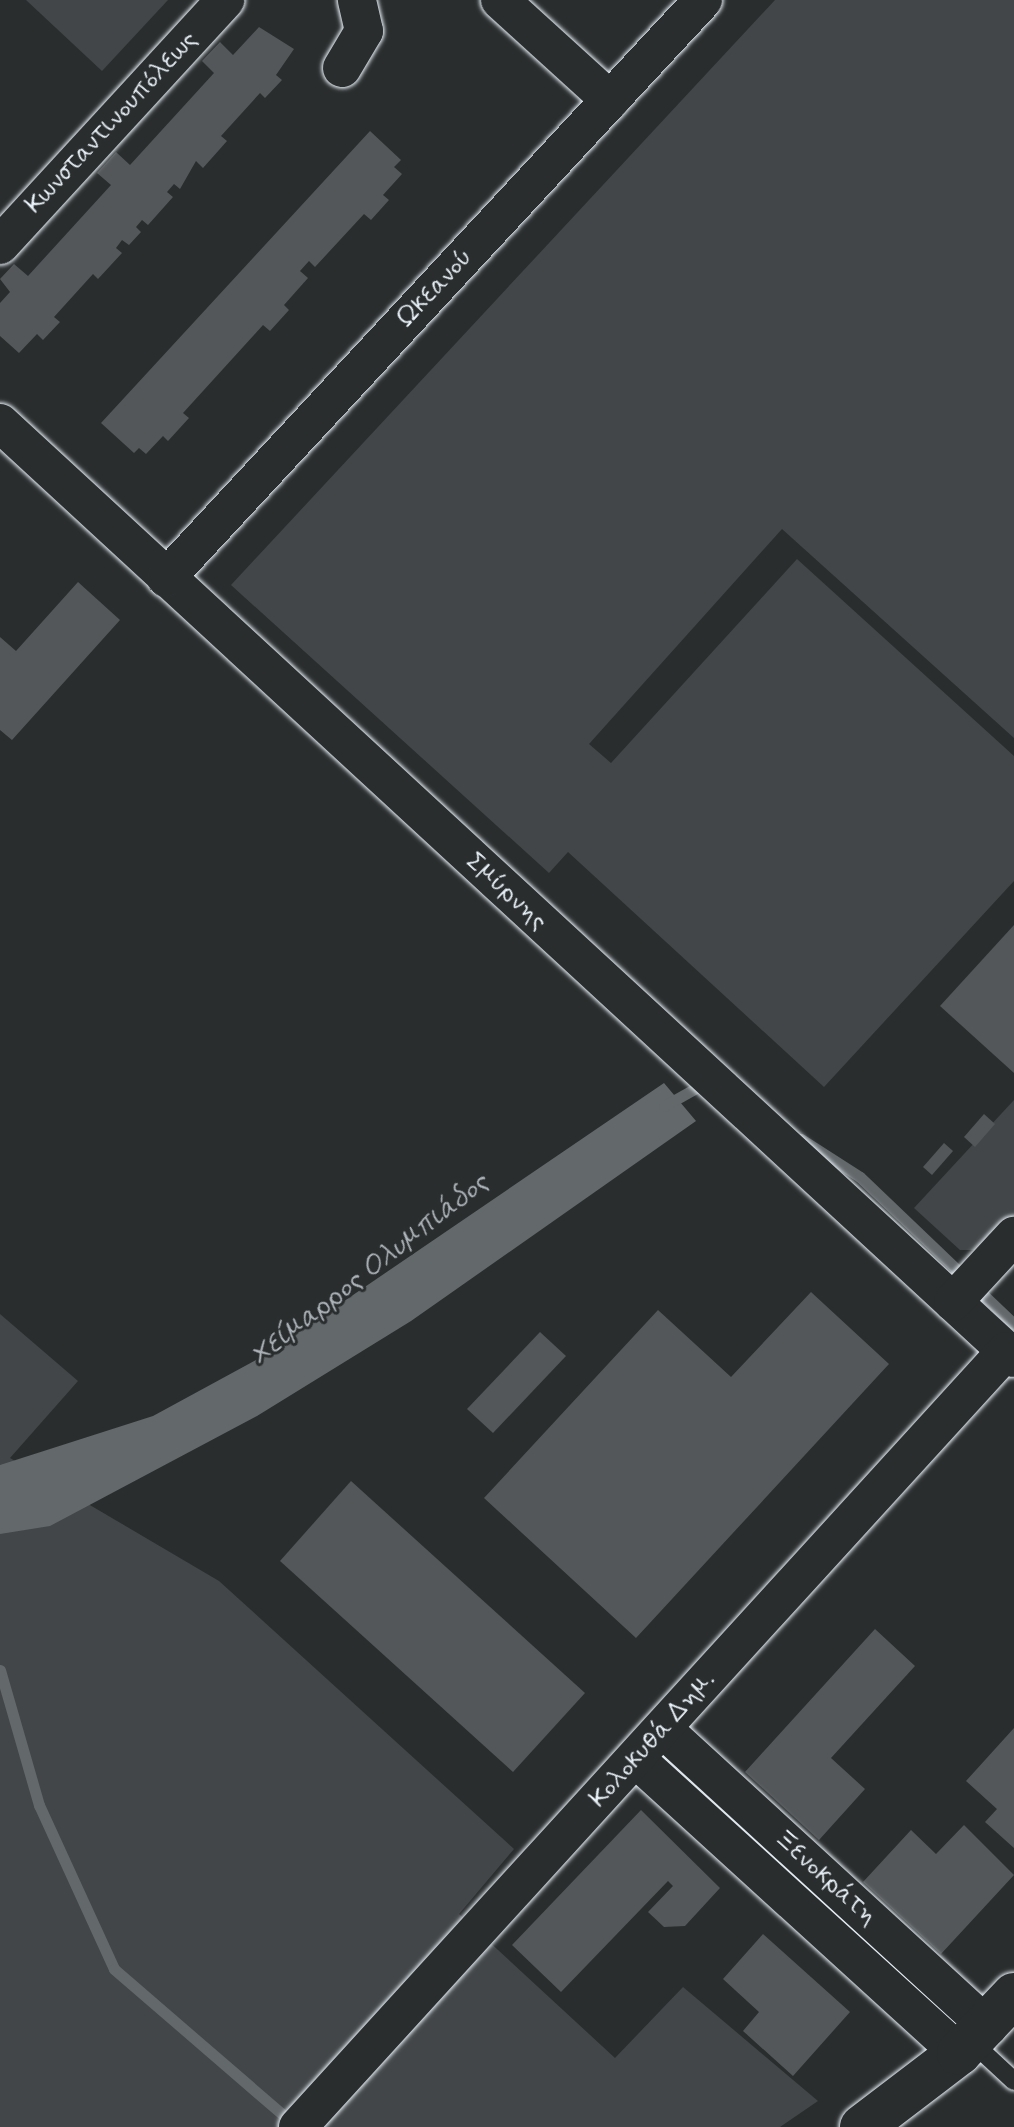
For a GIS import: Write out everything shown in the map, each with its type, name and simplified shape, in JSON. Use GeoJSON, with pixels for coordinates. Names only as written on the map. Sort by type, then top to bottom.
{"type":"FeatureCollection","features":[{"type":"Feature","properties":{"kind":"street","name":"Κωνσταντινουπόλεως"},"geometry":{"type":"LineString","coordinates":[[0,245],[225,0]]}},
{"type":"Feature","properties":{"kind":"street"},"geometry":{"type":"LineString","coordinates":[[342,68],[364,31],[357,0]]}},
{"type":"Feature","properties":{"kind":"street"},"geometry":{"type":"LineString","coordinates":[[500,0],[610,100]]}},
{"type":"Feature","properties":{"kind":"street","name":"Ωκεανού"},"geometry":{"type":"LineString","coordinates":[[166,578],[703,0]]}},
{"type":"Feature","properties":{"kind":"street","name":"Σμύρνης"},"geometry":{"type":"LineString","coordinates":[[0,423],[1010,1354]]}},
{"type":"Feature","properties":{"kind":"street"},"geometry":{"type":"LineString","coordinates":[[953,1302],[1014,1236]]}},
{"type":"Feature","properties":{"kind":"street","name":"Κολοκυθά Δημ."},"geometry":{"type":"LineString","coordinates":[[298,2127],[1010,1354]]}},
{"type":"Feature","properties":{"kind":"street","name":"Ξενοκράτη"},"geometry":{"type":"LineString","coordinates":[[663,1729],[983,2029]]}},
{"type":"Feature","properties":{"kind":"street","name":"Ξενοκράτη"},"geometry":{"type":"LineString","coordinates":[[636,1759],[983,2029]]}},
{"type":"Feature","properties":{"kind":"street"},"geometry":{"type":"LineString","coordinates":[[862,2127],[983,2029]]}},
{"type":"Feature","properties":{"kind":"lane"},"geometry":{"type":"LineString","coordinates":[[983,2029],[1014,2081]]}},
{"type":"Feature","properties":{"kind":"shaded area"},"geometry":{"type":"Polygon","coordinates":[[[26,0],[168,0],[102,71],[26,0]]]}},
{"type":"Feature","properties":{"kind":"shaded area"},"geometry":{"type":"Polygon","coordinates":[[[775,0],[1014,0],[1014,738],[782,529],[589,744],[611,763],[797,559],[1014,756],[1014,881],[824,1087],[568,852],[549,873],[231,585],[775,0]]]}},
{"type":"Feature","properties":{"kind":"shaded area"},"geometry":{"type":"Polygon","coordinates":[[[664,1083],[696,1121],[411,1321],[257,1416],[50,1526],[0,1534],[0,1465],[153,1416],[265,1355],[664,1083]]]}},
{"type":"Feature","properties":{"kind":"shaded area"},"geometry":{"type":"Polygon","coordinates":[[[1014,1100],[1014,1217],[984,1250],[960,1250],[914,1208],[1014,1100]]]}},
{"type":"Feature","properties":{"kind":"shaded area"},"geometry":{"type":"Polygon","coordinates":[[[0,1314],[78,1381],[10,1458],[219,1581],[514,1849],[459,1914],[615,2058],[683,1987],[818,2101],[780,2127],[0,2127],[0,1314]]]}},
{"type":"Feature","properties":{"kind":"building"},"geometry":{"type":"Polygon","coordinates":[[[259,27],[294,49],[276,75],[282,80],[265,98],[260,93],[221,136],[227,141],[203,168],[196,161],[180,189],[174,184],[167,192],[173,197],[148,225],[142,220],[136,227],[141,232],[129,245],[122,240],[116,248],[122,253],[98,279],[93,274],[54,317],[60,322],[43,340],[37,334],[19,353],[0,336],[0,303],[10,292],[0,279],[14,264],[28,276],[111,185],[97,173],[116,152],[130,165],[214,73],[202,61],[220,42],[233,55],[259,27]]]}},
{"type":"Feature","properties":{"kind":"building"},"geometry":{"type":"Polygon","coordinates":[[[370,131],[401,160],[394,167],[402,174],[383,195],[389,200],[371,220],[364,214],[315,267],[309,261],[300,271],[308,278],[284,305],[289,310],[270,331],[263,325],[183,413],[189,418],[168,441],[163,436],[146,454],[139,448],[134,453],[101,423],[370,131]]]}},
{"type":"Feature","properties":{"kind":"building"},"geometry":{"type":"Polygon","coordinates":[[[78,582],[120,620],[12,740],[0,730],[0,637],[16,651],[78,582]]]}},
{"type":"Feature","properties":{"kind":"building"},"geometry":{"type":"Polygon","coordinates":[[[1014,925],[1014,1073],[940,1006],[1014,925]]]}},
{"type":"Feature","properties":{"kind":"building"},"geometry":{"type":"Polygon","coordinates":[[[984,1114],[995,1124],[975,1147],[964,1137],[984,1114]]]}},
{"type":"Feature","properties":{"kind":"building"},"geometry":{"type":"Polygon","coordinates":[[[944,1143],[953,1151],[932,1175],[923,1167],[944,1143]]]}},
{"type":"Feature","properties":{"kind":"building"},"geometry":{"type":"Polygon","coordinates":[[[811,1292],[889,1364],[636,1638],[484,1498],[658,1310],[731,1377],[811,1292]]]}},
{"type":"Feature","properties":{"kind":"building"},"geometry":{"type":"Polygon","coordinates":[[[540,1332],[566,1356],[493,1433],[467,1409],[540,1332]]]}},
{"type":"Feature","properties":{"kind":"building"},"geometry":{"type":"Polygon","coordinates":[[[351,1481],[585,1693],[513,1772],[280,1561],[351,1481]]]}},
{"type":"Feature","properties":{"kind":"building"},"geometry":{"type":"Polygon","coordinates":[[[875,1629],[915,1666],[831,1758],[865,1789],[819,1840],[745,1772],[875,1629]]]}},
{"type":"Feature","properties":{"kind":"building"},"geometry":{"type":"Polygon","coordinates":[[[1014,1728],[1014,1848],[985,1822],[997,1809],[966,1781],[1014,1728]]]}},
{"type":"Feature","properties":{"kind":"building"},"geometry":{"type":"Polygon","coordinates":[[[641,1810],[720,1888],[685,1926],[664,1927],[648,1912],[673,1886],[668,1881],[561,1992],[512,1945],[641,1810]]]}},
{"type":"Feature","properties":{"kind":"building"},"geometry":{"type":"Polygon","coordinates":[[[964,1825],[1014,1875],[941,1954],[863,1882],[911,1830],[936,1854],[964,1825]]]}},
{"type":"Feature","properties":{"kind":"building"},"geometry":{"type":"Polygon","coordinates":[[[763,1934],[850,2012],[793,2076],[743,2031],[759,2012],[723,1979],[763,1934]]]}},
{"type":"Feature","properties":{"kind":"waterway","name":"Χείμαρρος Ολυμπιάδος"},"geometry":{"type":"LineString","coordinates":[[664,1106],[705,1083]]}},
{"type":"Feature","properties":{"kind":"waterway","name":"Χείμαρρος Ολυμπιάδος"},"geometry":{"type":"LineString","coordinates":[[801,1139],[860,1177],[1014,1324]]}},
{"type":"Feature","properties":{"kind":"waterway"},"geometry":{"type":"LineString","coordinates":[[0,1670],[39,1805],[114,1969],[289,2120]]}}]}
